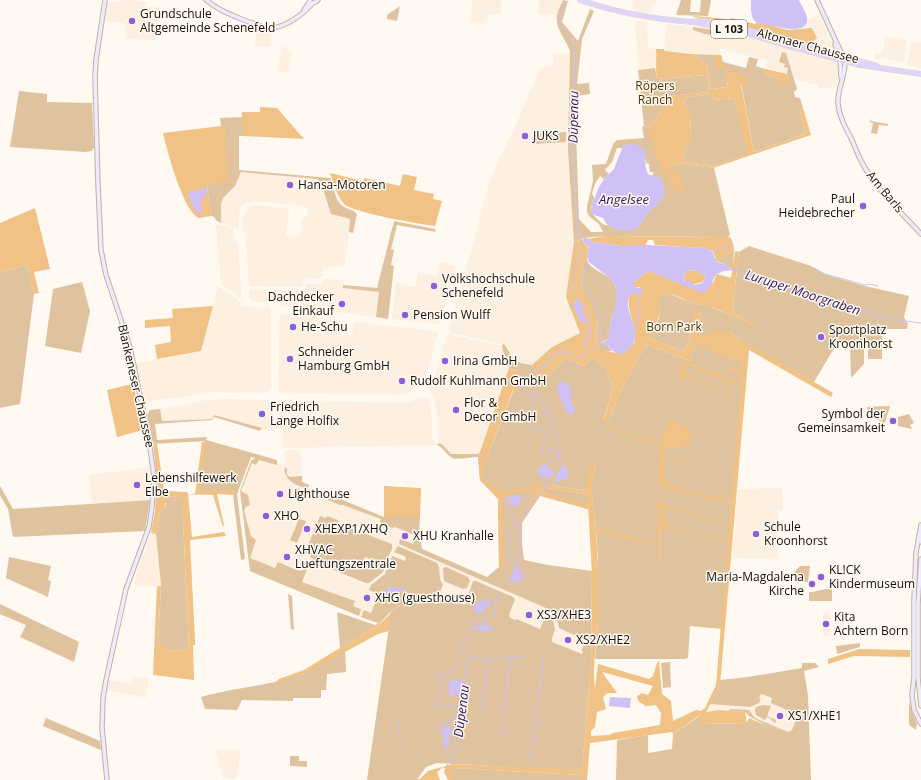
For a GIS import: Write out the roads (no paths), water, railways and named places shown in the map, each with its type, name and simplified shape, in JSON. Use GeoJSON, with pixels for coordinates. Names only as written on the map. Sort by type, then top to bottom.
{"type":"FeatureCollection","features":[{"type":"Feature","properties":{"kind":"main road","name":"Blankeneser Chaussee"},"geometry":{"type":"LineString","coordinates":[[105,0],[95,77],[100,243],[106,275],[128,341],[143,407],[153,462],[154,493],[151,516],[146,536],[128,584],[106,680],[102,722],[107,780]]}},
{"type":"Feature","properties":{"kind":"main road"},"geometry":{"type":"LineString","coordinates":[[206,0],[229,15],[268,28],[283,25],[291,21],[304,11],[311,1],[316,2],[318,0]]}},
{"type":"Feature","properties":{"kind":"main road","name":"Altonaer Chaussee"},"geometry":{"type":"LineString","coordinates":[[580,0],[600,7],[636,16],[692,22],[751,34],[785,45],[843,59],[921,74]]}},
{"type":"Feature","properties":{"kind":"main road"},"geometry":{"type":"LineString","coordinates":[[817,0],[843,59],[845,68],[842,80]]}},
{"type":"Feature","properties":{"kind":"main road","name":"Altonaer Chaussee"},"geometry":{"type":"LineString","coordinates":[[692,22],[699,21],[736,27],[838,55],[852,63],[878,66]]}},
{"type":"Feature","properties":{"kind":"main road"},"geometry":{"type":"LineString","coordinates":[[833,37],[838,55]]}},
{"type":"Feature","properties":{"kind":"main road"},"geometry":{"type":"LineString","coordinates":[[842,80],[843,59]]}},
{"type":"Feature","properties":{"kind":"main road"},"geometry":{"type":"LineString","coordinates":[[845,68],[852,63]]}},
{"type":"Feature","properties":{"kind":"main road","name":"Am Barls"},"geometry":{"type":"LineString","coordinates":[[842,80],[838,102],[839,109],[844,125],[866,170],[876,185],[921,234]]}},
{"type":"Feature","properties":{"kind":"main road"},"geometry":{"type":"LineString","coordinates":[[921,525],[916,553],[914,677],[912,699],[914,710],[921,724]]}},
{"type":"Feature","properties":{"kind":"main road"},"geometry":{"type":"LineString","coordinates":[[919,532],[921,542]]}},
{"type":"Feature","properties":{"kind":"main road"},"geometry":{"type":"LineString","coordinates":[[921,558],[918,604],[918,678],[921,706]]}},
{"type":"Feature","properties":{"kind":"main road"},"geometry":{"type":"LineString","coordinates":[[914,606],[918,624]]}},
{"type":"Feature","properties":{"kind":"main road"},"geometry":{"type":"LineString","coordinates":[[912,699],[917,697],[920,699]]}},
{"type":"Feature","properties":{"kind":"water"},"geometry":{"type":"Polygon","coordinates":[[[751,0],[799,0],[807,17],[807,23],[800,28],[794,29],[759,23],[755,21],[752,16],[751,0]]]}},
{"type":"Feature","properties":{"kind":"water","name":"Angelsee"},"geometry":{"type":"Polygon","coordinates":[[[627,144],[642,147],[645,150],[646,170],[649,175],[656,176],[662,181],[664,191],[661,201],[637,228],[620,230],[611,227],[603,218],[591,213],[592,204],[599,187],[604,179],[614,169],[623,146],[627,144]]]}},
{"type":"Feature","properties":{"kind":"water"},"geometry":{"type":"Polygon","coordinates":[[[202,188],[206,188],[206,198],[200,198],[202,209],[200,215],[192,205],[189,192],[192,190],[199,191],[202,188]]]}},
{"type":"Feature","properties":{"kind":"water"},"geometry":{"type":"Polygon","coordinates":[[[584,238],[587,238],[592,242],[621,246],[647,245],[706,248],[713,252],[717,262],[733,268],[733,270],[724,271],[717,274],[710,288],[702,293],[649,271],[643,275],[634,283],[635,288],[642,288],[642,294],[631,295],[628,302],[635,331],[635,338],[632,345],[625,352],[620,354],[613,351],[607,345],[601,344],[609,338],[609,330],[616,302],[616,287],[612,280],[589,262],[587,257],[589,247],[583,242],[584,238]],[[694,270],[687,271],[683,280],[687,280],[695,285],[702,283],[705,279],[704,275],[694,270]]]}},
{"type":"Feature","properties":{"kind":"water"},"geometry":{"type":"Polygon","coordinates":[[[577,300],[583,305],[582,311],[586,317],[586,323],[580,322],[577,316],[573,302],[577,300]]]}},
{"type":"Feature","properties":{"kind":"water"},"geometry":{"type":"Polygon","coordinates":[[[561,381],[568,384],[571,388],[571,401],[575,410],[572,414],[567,413],[557,391],[558,384],[561,381]]]}},
{"type":"Feature","properties":{"kind":"water"},"geometry":{"type":"Polygon","coordinates":[[[548,463],[547,466],[554,474],[547,478],[541,476],[539,470],[548,463]]]}},
{"type":"Feature","properties":{"kind":"water"},"geometry":{"type":"Polygon","coordinates":[[[563,464],[568,472],[568,477],[554,482],[563,464]]]}},
{"type":"Feature","properties":{"kind":"water"},"geometry":{"type":"Polygon","coordinates":[[[512,496],[520,496],[521,501],[518,505],[512,507],[508,501],[512,496]]]}},
{"type":"Feature","properties":{"kind":"water"},"geometry":{"type":"Polygon","coordinates":[[[515,566],[519,569],[522,576],[519,579],[523,581],[514,583],[509,580],[515,566]]]}},
{"type":"Feature","properties":{"kind":"water"},"geometry":{"type":"Polygon","coordinates":[[[393,587],[408,591],[400,592],[388,598],[384,597],[384,593],[387,588],[393,587]]]}},
{"type":"Feature","properties":{"kind":"water"},"geometry":{"type":"Polygon","coordinates":[[[485,600],[491,601],[491,603],[481,614],[474,612],[476,603],[485,600]]]}},
{"type":"Feature","properties":{"kind":"water"},"geometry":{"type":"Polygon","coordinates":[[[485,621],[488,627],[487,629],[493,625],[492,630],[480,631],[474,628],[474,624],[479,626],[483,625],[485,621]]]}},
{"type":"Feature","properties":{"kind":"water"},"geometry":{"type":"Polygon","coordinates":[[[451,679],[459,681],[464,680],[462,697],[451,695],[449,693],[449,684],[451,679]]]}},
{"type":"Feature","properties":{"kind":"water"},"geometry":{"type":"Polygon","coordinates":[[[610,697],[631,698],[630,708],[609,706],[610,697]]]}},
{"type":"Feature","properties":{"kind":"water"},"geometry":{"type":"Polygon","coordinates":[[[444,726],[451,726],[452,729],[447,749],[444,748],[445,742],[442,729],[444,726]]]}},
{"type":"Feature","properties":{"kind":"waterway","name":"Düpenau"},"geometry":{"type":"LineString","coordinates":[[565,3],[560,19],[560,25],[571,35],[574,45],[575,78],[572,148],[577,219],[580,235],[583,239]]}},
{"type":"Feature","properties":{"kind":"waterway","name":"Düpenau"},"geometry":{"type":"LineString","coordinates":[[580,236],[580,246]]}},
{"type":"Feature","properties":{"kind":"waterway"},"geometry":{"type":"LineString","coordinates":[[713,252],[733,243]]}},
{"type":"Feature","properties":{"kind":"waterway","name":"Düpenau"},"geometry":{"type":"LineString","coordinates":[[580,249],[571,289],[587,309],[591,322],[590,335],[584,355]]}},
{"type":"Feature","properties":{"kind":"waterway"},"geometry":{"type":"LineString","coordinates":[[588,262],[583,270],[582,283],[600,319],[600,344]]}},
{"type":"Feature","properties":{"kind":"waterway"},"geometry":{"type":"LineString","coordinates":[[814,268],[825,274],[865,285],[869,284],[878,286]]}},
{"type":"Feature","properties":{"kind":"waterway","name":"Luruper Moorgraben"},"geometry":{"type":"LineString","coordinates":[[733,270],[750,274],[775,284],[890,319],[921,323]]}},
{"type":"Feature","properties":{"kind":"waterway"},"geometry":{"type":"LineString","coordinates":[[634,329],[639,319],[639,294]]}},
{"type":"Feature","properties":{"kind":"waterway","name":"Düpenau"},"geometry":{"type":"LineString","coordinates":[[582,347],[586,341],[587,335],[586,322]]}},
{"type":"Feature","properties":{"kind":"waterway","name":"Düpenau"},"geometry":{"type":"LineString","coordinates":[[589,352],[600,344]]}},
{"type":"Feature","properties":{"kind":"waterway","name":"Düpenau"},"geometry":{"type":"LineString","coordinates":[[536,373],[555,352],[567,348]]}},
{"type":"Feature","properties":{"kind":"waterway","name":"Düpenau"},"geometry":{"type":"LineString","coordinates":[[533,499],[546,486],[547,483],[538,475],[537,470],[542,466],[555,461],[559,456],[554,451],[543,451],[540,448],[540,444],[547,437],[547,434],[545,431],[529,425],[528,420],[533,396],[532,393],[528,393],[525,389],[520,388],[519,385],[522,381],[532,380],[558,353],[565,352],[579,358],[586,353]]}},
{"type":"Feature","properties":{"kind":"waterway"},"geometry":{"type":"LineString","coordinates":[[532,381],[543,403],[560,446],[559,456]]}},
{"type":"Feature","properties":{"kind":"waterway","name":"Düpenau"},"geometry":{"type":"LineString","coordinates":[[559,456],[563,464]]}},
{"type":"Feature","properties":{"kind":"waterway","name":"Düpenau"},"geometry":{"type":"LineString","coordinates":[[523,580],[524,573],[508,556],[512,545],[509,533],[514,527],[515,522],[510,513],[507,499],[509,496],[519,495],[526,499]]}},
{"type":"Feature","properties":{"kind":"waterway"},"geometry":{"type":"LineString","coordinates":[[519,564],[519,523],[535,499]]}},
{"type":"Feature","properties":{"kind":"waterway","name":"Düpenau"},"geometry":{"type":"LineString","coordinates":[[501,585],[504,581],[510,581]]}},
{"type":"Feature","properties":{"kind":"waterway","name":"Düpenau"},"geometry":{"type":"LineString","coordinates":[[464,683],[468,656],[462,649],[464,638],[472,632],[472,623],[475,622],[481,624],[486,616],[494,612],[498,593]]}},
{"type":"Feature","properties":{"kind":"waterway","name":"Düpenau"},"geometry":{"type":"LineString","coordinates":[[491,602],[496,602]]}},
{"type":"Feature","properties":{"kind":"waterway"},"geometry":{"type":"LineString","coordinates":[[468,658],[491,659],[525,656]]}},
{"type":"Feature","properties":{"kind":"waterway"},"geometry":{"type":"LineString","coordinates":[[530,761],[544,656]]}},
{"type":"Feature","properties":{"kind":"waterway"},"geometry":{"type":"LineString","coordinates":[[501,736],[511,657]]}},
{"type":"Feature","properties":{"kind":"waterway"},"geometry":{"type":"LineString","coordinates":[[481,713],[488,659]]}},
{"type":"Feature","properties":{"kind":"waterway","name":"Düpenau"},"geometry":{"type":"LineString","coordinates":[[444,744],[439,726],[442,722],[452,721],[456,715],[456,711],[454,704],[447,706],[435,706],[434,702],[443,692],[444,688],[437,674],[440,673],[446,676],[455,668],[458,662],[466,660]]}},
{"type":"Feature","properties":{"kind":"waterway","name":"Düpenau"},"geometry":{"type":"LineString","coordinates":[[444,768],[455,756],[455,739],[463,692]]}},
{"type":"Feature","properties":{"kind":"waterway"},"geometry":{"type":"LineString","coordinates":[[399,719],[398,727],[400,731]]}},
{"type":"Feature","properties":{"kind":"waterway"},"geometry":{"type":"LineString","coordinates":[[402,742],[403,737]]}},
{"type":"Feature","properties":{"kind":"waterway","name":"Düpenau"},"geometry":{"type":"LineString","coordinates":[[444,748],[452,760]]}},
{"type":"Feature","properties":{"kind":"place","name":"Grundschule Altgemeinde Schenefeld"},"geometry":{"type":"Point","coordinates":[132,21]}},
{"type":"Feature","properties":{"kind":"place","name":"JUKS"},"geometry":{"type":"Point","coordinates":[525,136]}},
{"type":"Feature","properties":{"kind":"place","name":"Hansa-Motoren"},"geometry":{"type":"Point","coordinates":[290,185]}},
{"type":"Feature","properties":{"kind":"place","name":"Paul Heidebrecher"},"geometry":{"type":"Point","coordinates":[863,206]}},
{"type":"Feature","properties":{"kind":"place","name":"Volkshochschule Schenefeld"},"geometry":{"type":"Point","coordinates":[434,286]}},
{"type":"Feature","properties":{"kind":"place","name":"Dachdecker Einkauf"},"geometry":{"type":"Point","coordinates":[342,304]}},
{"type":"Feature","properties":{"kind":"place","name":"Pension Wulff"},"geometry":{"type":"Point","coordinates":[405,315]}},
{"type":"Feature","properties":{"kind":"place","name":"He-Schu"},"geometry":{"type":"Point","coordinates":[293,327]}},
{"type":"Feature","properties":{"kind":"place","name":"Sportplatz Kroonhorst"},"geometry":{"type":"Point","coordinates":[821,337]}},
{"type":"Feature","properties":{"kind":"place","name":"Schneider Hamburg GmbH"},"geometry":{"type":"Point","coordinates":[290,359]}},
{"type":"Feature","properties":{"kind":"place","name":"Irina GmbH"},"geometry":{"type":"Point","coordinates":[445,361]}},
{"type":"Feature","properties":{"kind":"place","name":"Rudolf Kuhlmann GmbH"},"geometry":{"type":"Point","coordinates":[402,381]}},
{"type":"Feature","properties":{"kind":"place","name":"Flor & Decor GmbH"},"geometry":{"type":"Point","coordinates":[456,410]}},
{"type":"Feature","properties":{"kind":"place","name":"Friedrich Lange Holfix"},"geometry":{"type":"Point","coordinates":[262,414]}},
{"type":"Feature","properties":{"kind":"place","name":"Symbol der Gemeinsamkeit"},"geometry":{"type":"Point","coordinates":[893,421]}},
{"type":"Feature","properties":{"kind":"place","name":"Lebenshilfewerk Elbe"},"geometry":{"type":"Point","coordinates":[137,485]}},
{"type":"Feature","properties":{"kind":"place","name":"Lighthouse"},"geometry":{"type":"Point","coordinates":[280,494]}},
{"type":"Feature","properties":{"kind":"place","name":"XHO"},"geometry":{"type":"Point","coordinates":[266,516]}},
{"type":"Feature","properties":{"kind":"place","name":"XHEXP1/XHQ"},"geometry":{"type":"Point","coordinates":[307,529]}},
{"type":"Feature","properties":{"kind":"place","name":"Schule Kroonhorst"},"geometry":{"type":"Point","coordinates":[756,534]}},
{"type":"Feature","properties":{"kind":"place","name":"XHU Kranhalle"},"geometry":{"type":"Point","coordinates":[405,536]}},
{"type":"Feature","properties":{"kind":"place","name":"XHVAC Lueftungszentrale"},"geometry":{"type":"Point","coordinates":[287,557]}},
{"type":"Feature","properties":{"kind":"place","name":"KL!CK Kindermuseum"},"geometry":{"type":"Point","coordinates":[821,577]}},
{"type":"Feature","properties":{"kind":"place","name":"Maria-Magdalena Kirche"},"geometry":{"type":"Point","coordinates":[812,584]}},
{"type":"Feature","properties":{"kind":"place","name":"XHG (guesthouse)"},"geometry":{"type":"Point","coordinates":[367,598]}},
{"type":"Feature","properties":{"kind":"place","name":"XS3/XHE3"},"geometry":{"type":"Point","coordinates":[529,615]}},
{"type":"Feature","properties":{"kind":"place","name":"Kita Achtern Born"},"geometry":{"type":"Point","coordinates":[826,624]}},
{"type":"Feature","properties":{"kind":"place","name":"XS2/XHE2"},"geometry":{"type":"Point","coordinates":[568,640]}},
{"type":"Feature","properties":{"kind":"place","name":"XS1/XHE1"},"geometry":{"type":"Point","coordinates":[780,716]}},
{"type":"Feature","properties":{"kind":"park label","name":"Röpers Ranch"},"geometry":{"type":"Point","coordinates":[655,93]}},
{"type":"Feature","properties":{"kind":"park label","name":"Born Park"},"geometry":{"type":"Point","coordinates":[674,327]}}]}
